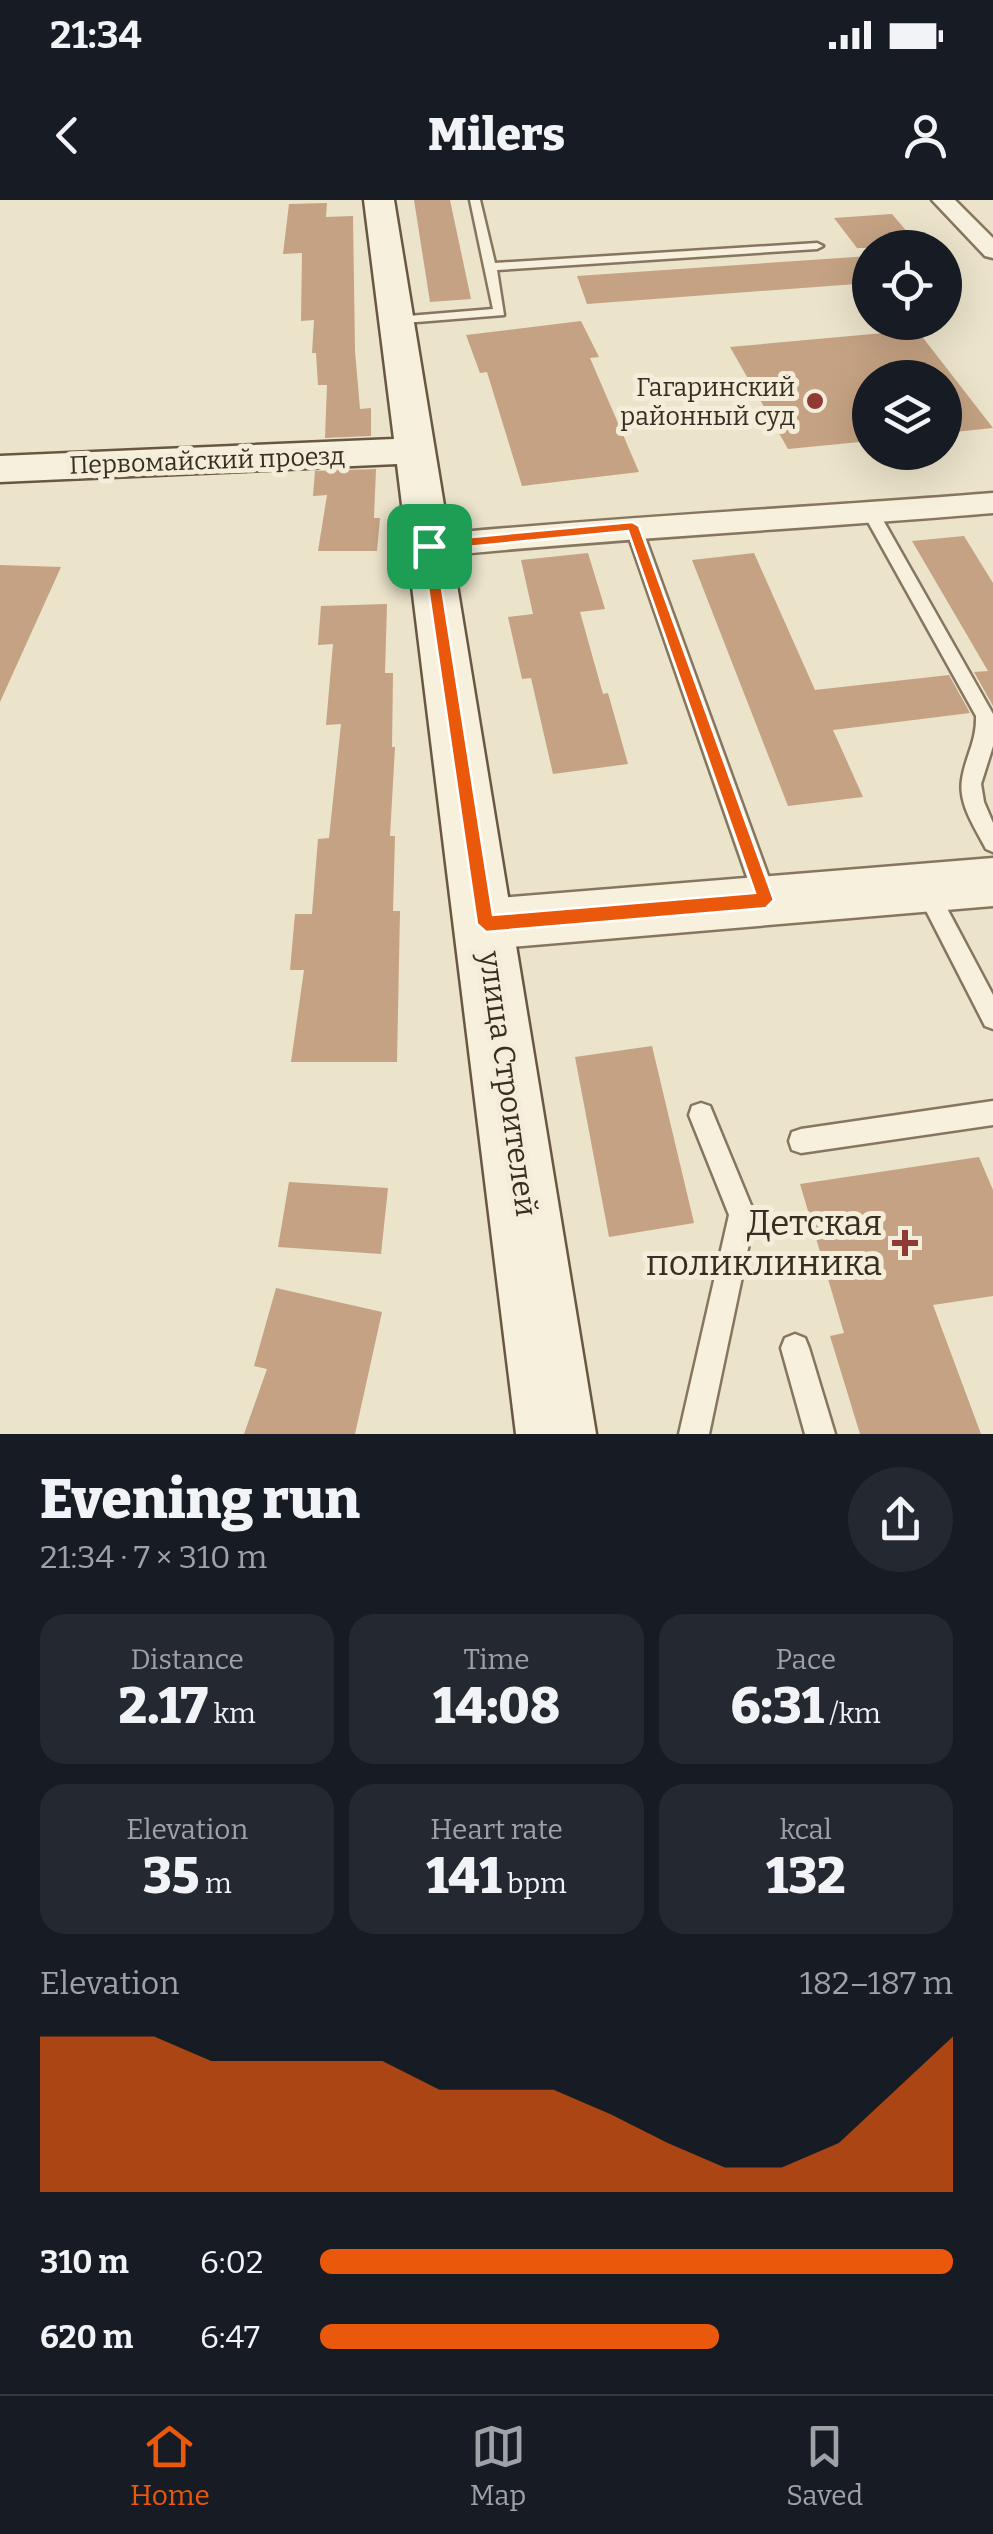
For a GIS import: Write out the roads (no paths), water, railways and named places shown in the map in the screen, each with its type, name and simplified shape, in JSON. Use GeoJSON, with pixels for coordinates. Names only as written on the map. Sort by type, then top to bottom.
{"type":"FeatureCollection","features":[{"type":"Feature","properties":{"kind":"main road","name":"улица Строителей"},"geometry":{"type":"LineString","coordinates":[[379,200],[486,924],[556,1434]]}},
{"type":"Feature","properties":{"kind":"main road","name":"Первомайский проезд"},"geometry":{"type":"LineString","coordinates":[[0,470],[415,452]]}},
{"type":"Feature","properties":{"kind":"street"},"geometry":{"type":"LineString","coordinates":[[944,200],[993,251]]}},
{"type":"Feature","properties":{"kind":"street"},"geometry":{"type":"LineString","coordinates":[[429,546],[632,526],[871,514],[993,503]]}},
{"type":"Feature","properties":{"kind":"street"},"geometry":{"type":"LineString","coordinates":[[486,924],[993,882]]}},
{"type":"Feature","properties":{"kind":"lane"},"geometry":{"type":"LineString","coordinates":[[396,320],[500,312],[475,200]]}},
{"type":"Feature","properties":{"kind":"lane"},"geometry":{"type":"LineString","coordinates":[[490,267],[817,246]]}},
{"type":"Feature","properties":{"kind":"lane"},"geometry":{"type":"LineString","coordinates":[[871,514],[985,716],[988,743],[972,776],[972,797],[993,844]]}},
{"type":"Feature","properties":{"kind":"lane"},"geometry":{"type":"LineString","coordinates":[[632,526],[766,900]]}},
{"type":"Feature","properties":{"kind":"lane"},"geometry":{"type":"LineString","coordinates":[[925,888],[993,1018]]}},
{"type":"Feature","properties":{"kind":"lane"},"geometry":{"type":"LineString","coordinates":[[694,1434],[742,1215],[701,1115]]}},
{"type":"Feature","properties":{"kind":"lane"},"geometry":{"type":"LineString","coordinates":[[800,1141],[990,1120]]}},
{"type":"Feature","properties":{"kind":"lane"},"geometry":{"type":"LineString","coordinates":[[795,1348],[820,1434]]}},
{"type":"Feature","properties":{"kind":"place","name":"Гагаринский районный суд"},"geometry":{"type":"Point","coordinates":[815,401]}},
{"type":"Feature","properties":{"kind":"place","name":"Детская поликлиника"},"geometry":{"type":"Point","coordinates":[905,1243]}}]}
